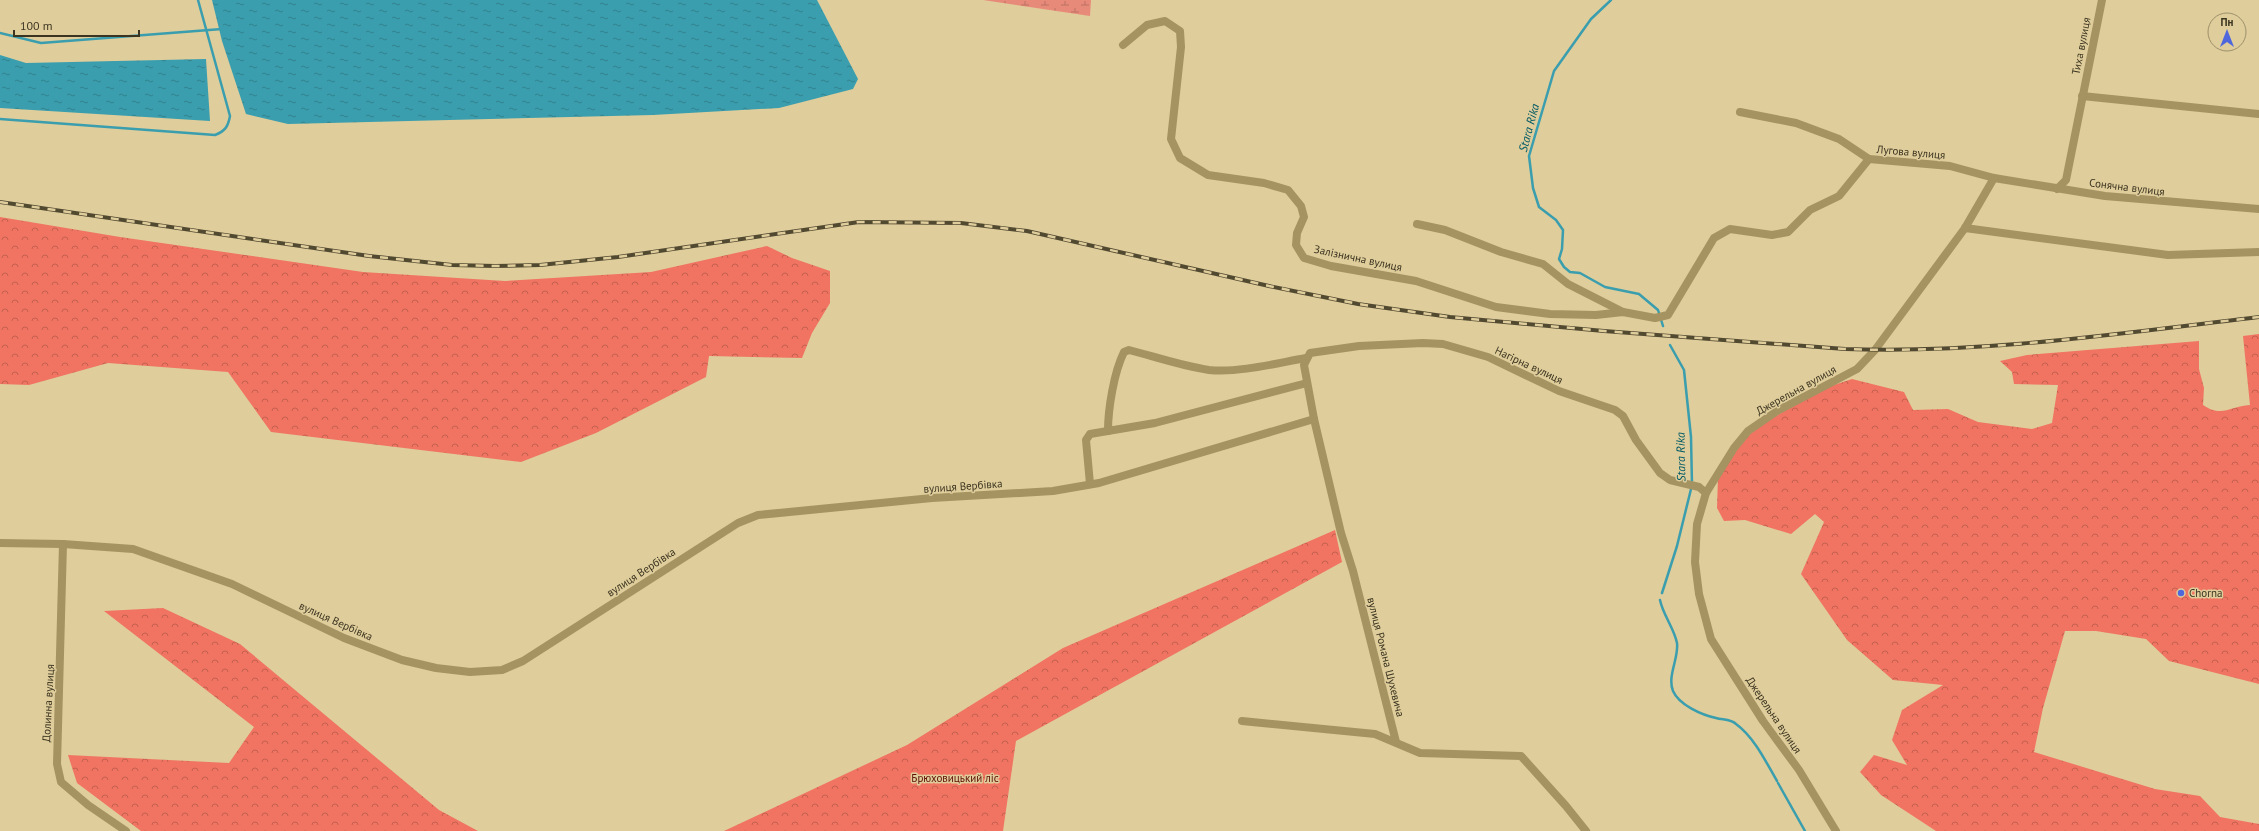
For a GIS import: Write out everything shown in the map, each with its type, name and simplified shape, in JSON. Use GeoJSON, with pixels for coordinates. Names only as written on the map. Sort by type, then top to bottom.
{"type":"FeatureCollection","features":[{"type":"Feature","properties":{"kind":"street","name":"Тиха вулиця"},"geometry":{"type":"LineString","coordinates":[[2056,189],[2066,180],[2102,0]]}},
{"type":"Feature","properties":{"kind":"street","name":"Залізнична вулиця"},"geometry":{"type":"LineString","coordinates":[[1124,45],[1147,25],[1166,22],[1180,31],[1181,47],[1171,139],[1180,158],[1208,175],[1264,183],[1288,190],[1301,206],[1304,217],[1297,233],[1296,245],[1304,258],[1331,266],[1416,281],[1496,307],[1550,314],[1596,315],[1623,312]]}},
{"type":"Feature","properties":{"kind":"street"},"geometry":{"type":"LineString","coordinates":[[2082,96],[2259,114]]}},
{"type":"Feature","properties":{"kind":"street","name":"Лугова вулиця"},"geometry":{"type":"LineString","coordinates":[[1740,112],[1796,123],[1839,139],[1869,159],[1950,166],[1994,178]]}},
{"type":"Feature","properties":{"kind":"street","name":"Залізнична вулиця"},"geometry":{"type":"LineString","coordinates":[[1418,224],[1445,230],[1501,252],[1543,264],[1568,284],[1623,312],[1655,318],[1668,315],[1714,238],[1730,228],[1772,236],[1788,232],[1810,210],[1839,196],[1869,159]]}},
{"type":"Feature","properties":{"kind":"street","name":"Сонячна вулиця"},"geometry":{"type":"LineString","coordinates":[[1994,178],[2056,189],[2156,202],[2259,210]]}},
{"type":"Feature","properties":{"kind":"street","name":"Джерельна вулиця"},"geometry":{"type":"LineString","coordinates":[[1836,831],[1799,770],[1763,721],[1711,639],[1698,594],[1695,562],[1697,524],[1706,493],[1734,448],[1748,431],[1778,411],[1857,369],[1887,336],[1942,257],[1965,228],[1994,178]]}},
{"type":"Feature","properties":{"kind":"street"},"geometry":{"type":"LineString","coordinates":[[1965,228],[2168,255],[2259,252]]}},
{"type":"Feature","properties":{"kind":"street","name":"Нагірна вулиця"},"geometry":{"type":"LineString","coordinates":[[1108,431],[1109,415],[1121,359],[1124,352],[1130,350],[1170,362],[1210,370],[1226,370],[1306,358],[1310,353],[1318,350],[1359,346],[1423,343],[1443,344],[1488,357],[1559,391],[1615,410],[1623,416],[1636,440],[1660,473],[1670,480],[1699,487],[1706,493]]}},
{"type":"Feature","properties":{"kind":"street","name":"вулиця Романа Шухевича"},"geometry":{"type":"LineString","coordinates":[[1306,358],[1304,365],[1314,418],[1341,533],[1353,571],[1396,742]]}},
{"type":"Feature","properties":{"kind":"street"},"geometry":{"type":"LineString","coordinates":[[1090,484],[1086,440],[1090,434],[1218,408],[1307,383]]}},
{"type":"Feature","properties":{"kind":"street","name":"вулиця Вербівка"},"geometry":{"type":"LineString","coordinates":[[0,543],[63,544],[133,548],[232,584],[344,638],[402,660],[436,668],[470,672],[502,670],[523,660],[738,523],[758,515],[932,498],[1053,491],[1090,484],[1314,418]]}},
{"type":"Feature","properties":{"kind":"street","name":"Долинна вулиця"},"geometry":{"type":"LineString","coordinates":[[63,544],[57,764],[61,782],[88,805],[126,831]]}},
{"type":"Feature","properties":{"kind":"street"},"geometry":{"type":"LineString","coordinates":[[1242,721],[1375,734],[1420,753],[1521,756],[1566,806],[1586,831]]}},
{"type":"Feature","properties":{"kind":"green space"},"geometry":{"type":"Polygon","coordinates":[[[983,0],[1091,0],[1090,16],[983,0]]]}},
{"type":"Feature","properties":{"kind":"green space"},"geometry":{"type":"Polygon","coordinates":[[[0,217],[120,237],[363,272],[505,281],[651,272],[767,246],[792,258],[830,271],[830,303],[812,333],[802,358],[709,356],[706,377],[596,433],[521,462],[271,432],[228,372],[108,363],[29,385],[0,384],[0,217]]]}},
{"type":"Feature","properties":{"kind":"green space"},"geometry":{"type":"Polygon","coordinates":[[[2259,334],[2259,684],[2169,661],[2146,639],[2096,631],[2065,631],[2043,708],[2034,752],[2155,789],[2200,796],[2220,817],[2259,824],[2259,831],[1936,831],[1881,795],[1860,772],[1874,755],[1907,765],[1892,740],[1902,710],[1943,685],[1893,680],[1847,640],[1801,574],[1824,522],[1815,514],[1791,534],[1745,520],[1724,521],[1717,508],[1718,477],[1747,433],[1822,389],[1852,379],[1904,392],[1913,410],[1948,409],[1978,422],[2032,429],[2052,423],[2058,385],[2014,384],[2012,372],[2000,361],[2027,355],[2199,341],[2199,369],[2204,388],[2203,405],[2216,411],[2221,411],[2250,405],[2243,336],[2259,334]]]}},
{"type":"Feature","properties":{"kind":"green space","name":"Брюховицький ліс"},"geometry":{"type":"Polygon","coordinates":[[[1335,530],[1342,562],[1016,741],[1003,831],[724,831],[907,745],[1063,648],[1335,530]]]}},
{"type":"Feature","properties":{"kind":"green space"},"geometry":{"type":"Polygon","coordinates":[[[163,608],[240,644],[439,810],[478,831],[141,831],[77,783],[68,755],[229,763],[254,727],[104,611],[163,608]]]}},
{"type":"Feature","properties":{"kind":"water"},"geometry":{"type":"Polygon","coordinates":[[[212,0],[817,0],[858,79],[853,89],[779,108],[653,115],[288,124],[246,114],[222,41],[212,0]]]}},
{"type":"Feature","properties":{"kind":"water"},"geometry":{"type":"Polygon","coordinates":[[[0,55],[26,63],[206,59],[210,121],[0,108],[0,55]]]}},
{"type":"Feature","properties":{"kind":"waterway"},"geometry":{"type":"LineString","coordinates":[[0,119],[215,135],[221,132],[226,128],[230,116],[198,0]]}},
{"type":"Feature","properties":{"kind":"waterway","name":"Stara Rika"},"geometry":{"type":"LineString","coordinates":[[1611,0],[1591,19],[1554,71],[1529,156],[1533,188],[1539,207],[1556,220],[1563,230],[1562,249],[1559,259],[1564,267],[1570,272],[1580,273],[1605,287],[1639,294],[1658,310],[1663,326]]}},
{"type":"Feature","properties":{"kind":"waterway"},"geometry":{"type":"LineString","coordinates":[[0,33],[41,43],[222,29]]}},
{"type":"Feature","properties":{"kind":"waterway","name":"Stara Rika"},"geometry":{"type":"LineString","coordinates":[[1662,593],[1677,546],[1692,485],[1691,437],[1684,370],[1670,345]]}},
{"type":"Feature","properties":{"kind":"waterway","name":"Stara Rika"},"geometry":{"type":"LineString","coordinates":[[1660,600],[1674,632],[1677,643],[1671,679],[1673,691],[1676,696],[1680,701],[1698,712],[1710,717],[1734,722],[1754,743],[1777,781]]}},
{"type":"Feature","properties":{"kind":"waterway","name":"Stara Rika"},"geometry":{"type":"LineString","coordinates":[[1778,783],[1805,831]]}},
{"type":"Feature","properties":{"kind":"railway"},"geometry":{"type":"LineString","coordinates":[[0,202],[369,256],[452,265],[495,266],[540,265],[618,257],[859,222],[961,223],[1027,231],[1269,286],[1358,304],[1450,317],[1604,331],[1845,349],[1897,350],[2001,345],[2052,341],[2259,317]]}},
{"type":"Feature","properties":{"kind":"place","name":"Chorna"},"geometry":{"type":"Point","coordinates":[2181,593]}}]}
